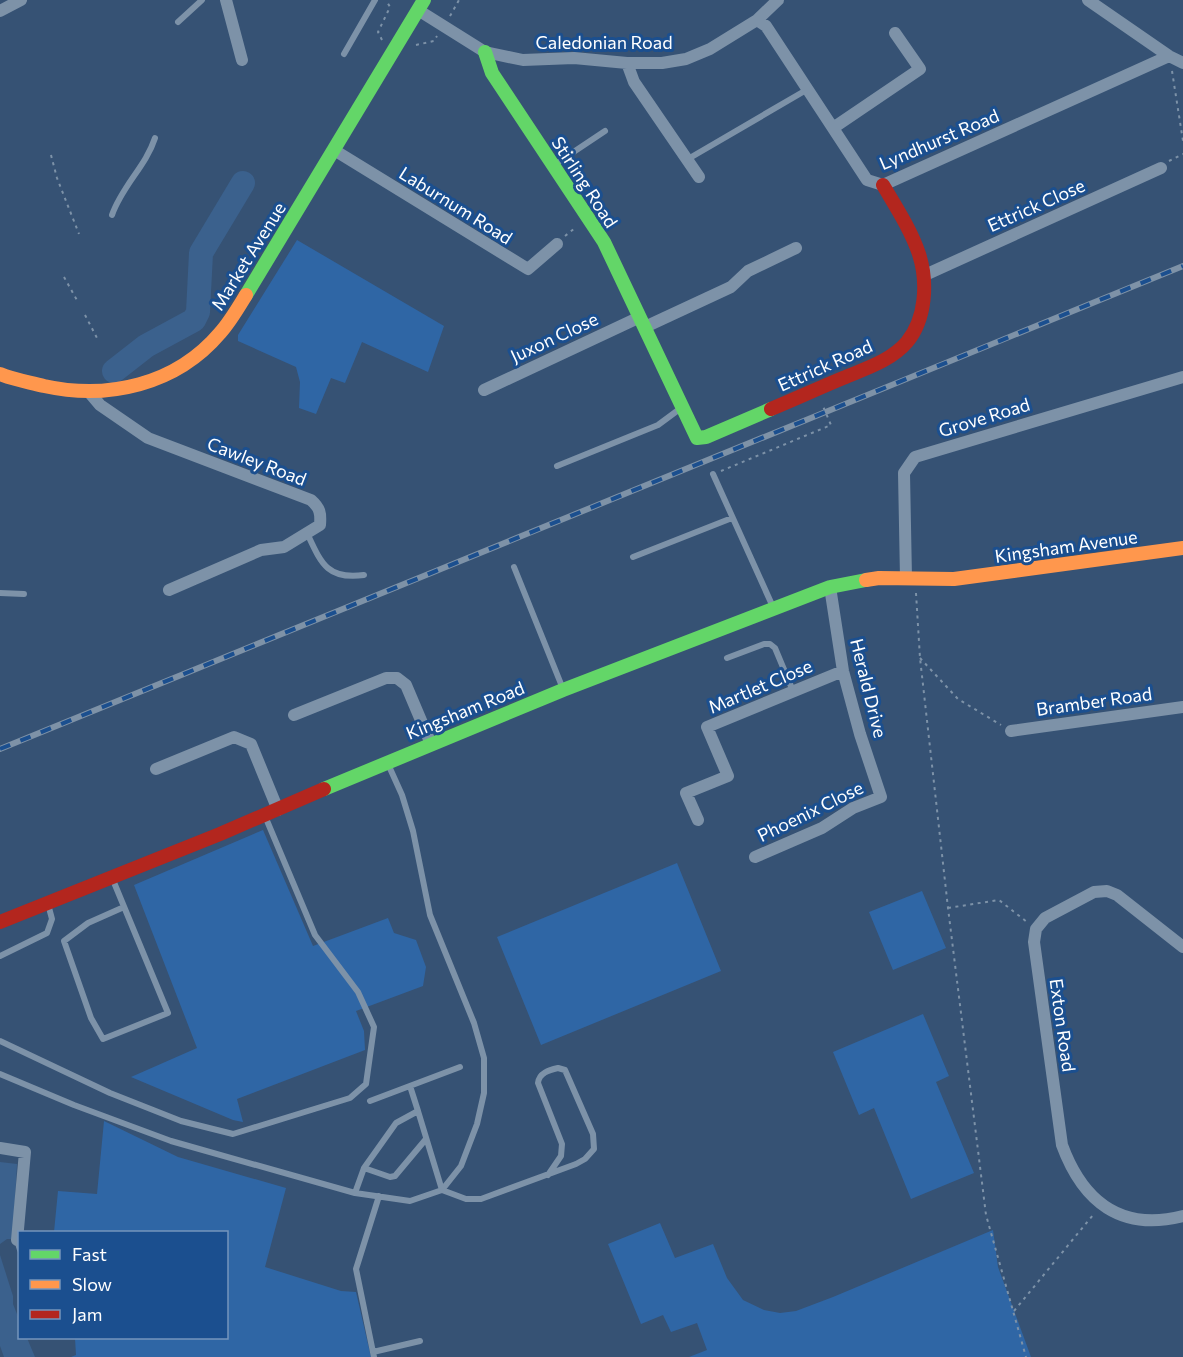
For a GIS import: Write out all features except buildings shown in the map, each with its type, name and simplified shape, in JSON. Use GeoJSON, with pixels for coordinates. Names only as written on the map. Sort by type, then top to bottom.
{"type":"FeatureCollection","features":[{"type":"Feature","properties":{"kind":"street"},"geometry":{"type":"LineString","coordinates":[[0,11],[21,0]]}},
{"type":"Feature","properties":{"kind":"street"},"geometry":{"type":"LineString","coordinates":[[226,0],[242,60]]}},
{"type":"Feature","properties":{"kind":"street","name":"Caledonian Road"},"geometry":{"type":"LineString","coordinates":[[485,52],[523,60],[574,58],[627,63],[662,63],[686,59],[710,50],[757,20],[778,0]]}},
{"type":"Feature","properties":{"kind":"street"},"geometry":{"type":"LineString","coordinates":[[1088,0],[1169,56],[1183,63]]}},
{"type":"Feature","properties":{"kind":"street"},"geometry":{"type":"LineString","coordinates":[[421,5],[443,25],[485,52]]}},
{"type":"Feature","properties":{"kind":"street","name":"Market Avenue"},"geometry":{"type":"LineString","coordinates":[[3,377],[71,391],[89,392],[125,388],[157,378],[189,361],[216,339],[230,321],[421,5]]}},
{"type":"Feature","properties":{"kind":"street","name":"Lyndhurst Road"},"geometry":{"type":"LineString","coordinates":[[757,20],[766,26],[867,180],[883,185],[1169,56]]}},
{"type":"Feature","properties":{"kind":"street"},"geometry":{"type":"LineString","coordinates":[[833,128],[920,69],[896,33]]}},
{"type":"Feature","properties":{"kind":"street","name":"Stirling Road"},"geometry":{"type":"LineString","coordinates":[[485,52],[492,73],[604,242],[697,438]]}},
{"type":"Feature","properties":{"kind":"street"},"geometry":{"type":"LineString","coordinates":[[627,63],[634,82],[699,177]]}},
{"type":"Feature","properties":{"kind":"street","name":"Laburnum Road"},"geometry":{"type":"LineString","coordinates":[[334,150],[528,269],[556,244]]}},
{"type":"Feature","properties":{"kind":"street","name":"Ettrick Close"},"geometry":{"type":"LineString","coordinates":[[925,275],[1161,168]]}},
{"type":"Feature","properties":{"kind":"street","name":"Ettrick Road"},"geometry":{"type":"LineString","coordinates":[[697,438],[706,437],[882,361],[906,344],[920,317],[925,298],[925,275],[913,237],[883,185]]}},
{"type":"Feature","properties":{"kind":"street","name":"Juxon Close"},"geometry":{"type":"LineString","coordinates":[[484,390],[642,322],[731,287],[748,271],[796,248]]}},
{"type":"Feature","properties":{"kind":"street","name":"Grove Road"},"geometry":{"type":"LineString","coordinates":[[911,578],[904,473],[915,457],[1183,377]]}},
{"type":"Feature","properties":{"kind":"street","name":"Cawley Road"},"geometry":{"type":"LineString","coordinates":[[89,392],[100,405],[148,438],[311,500],[321,515],[320,525],[307,533]]}},
{"type":"Feature","properties":{"kind":"street"},"geometry":{"type":"LineString","coordinates":[[170,590],[261,550],[284,547],[307,533]]}},
{"type":"Feature","properties":{"kind":"street","name":"Kingsham Avenue"},"geometry":{"type":"LineString","coordinates":[[954,579],[1183,548]]}},
{"type":"Feature","properties":{"kind":"street","name":"Kingsham Road"},"geometry":{"type":"LineString","coordinates":[[0,922],[271,813],[387,762],[563,690],[773,607],[830,587],[879,578],[954,579]]}},
{"type":"Feature","properties":{"kind":"street","name":"Herald Drive"},"geometry":{"type":"LineString","coordinates":[[830,587],[843,671],[860,734],[881,797]]}},
{"type":"Feature","properties":{"kind":"street","name":"Martlet Close"},"geometry":{"type":"LineString","coordinates":[[698,820],[686,793],[728,776],[708,727],[843,671]]}},
{"type":"Feature","properties":{"kind":"street"},"geometry":{"type":"LineString","coordinates":[[294,715],[386,678],[397,678],[406,685],[431,744]]}},
{"type":"Feature","properties":{"kind":"street","name":"Bramber Road"},"geometry":{"type":"LineString","coordinates":[[1011,731],[1183,707]]}},
{"type":"Feature","properties":{"kind":"street"},"geometry":{"type":"LineString","coordinates":[[156,769],[234,737],[250,744],[271,813]]}},
{"type":"Feature","properties":{"kind":"street","name":"Phoenix Close"},"geometry":{"type":"LineString","coordinates":[[755,857],[822,828],[853,808],[881,797]]}},
{"type":"Feature","properties":{"kind":"street"},"geometry":{"type":"LineString","coordinates":[[1036,929],[1045,918],[1084,897],[1094,892],[1107,891],[1117,895],[1183,947]]}},
{"type":"Feature","properties":{"kind":"street","name":"Exton Road"},"geometry":{"type":"LineString","coordinates":[[1036,929],[1034,942],[1062,1145],[1070,1167],[1084,1189],[1101,1206],[1130,1219],[1163,1221],[1183,1216]]}},
{"type":"Feature","properties":{"kind":"street"},"geometry":{"type":"LineString","coordinates":[[0,1148],[25,1152],[19,1231]]}},
{"type":"Feature","properties":{"kind":"lane"},"geometry":{"type":"LineString","coordinates":[[178,22],[202,0]]}},
{"type":"Feature","properties":{"kind":"lane"},"geometry":{"type":"LineString","coordinates":[[344,54],[375,0]]}},
{"type":"Feature","properties":{"kind":"lane"},"geometry":{"type":"LineString","coordinates":[[688,159],[808,89]]}},
{"type":"Feature","properties":{"kind":"lane"},"geometry":{"type":"LineString","coordinates":[[554,166],[605,131]]}},
{"type":"Feature","properties":{"kind":"lane"},"geometry":{"type":"LineString","coordinates":[[112,214],[117,201],[151,150],[155,138]]}},
{"type":"Feature","properties":{"kind":"lane"},"geometry":{"type":"LineString","coordinates":[[557,466],[658,425],[682,408]]}},
{"type":"Feature","properties":{"kind":"lane"},"geometry":{"type":"LineString","coordinates":[[713,474],[773,607]]}},
{"type":"Feature","properties":{"kind":"lane"},"geometry":{"type":"LineString","coordinates":[[633,557],[732,518]]}},
{"type":"Feature","properties":{"kind":"lane"},"geometry":{"type":"LineString","coordinates":[[307,533],[319,559],[328,570],[343,576],[364,574]]}},
{"type":"Feature","properties":{"kind":"lane"},"geometry":{"type":"LineString","coordinates":[[514,567],[563,690]]}},
{"type":"Feature","properties":{"kind":"lane"},"geometry":{"type":"LineString","coordinates":[[0,593],[24,594]]}},
{"type":"Feature","properties":{"kind":"lane"},"geometry":{"type":"LineString","coordinates":[[727,657],[770,644],[775,648],[793,692]]}},
{"type":"Feature","properties":{"kind":"lane"},"geometry":{"type":"LineString","coordinates":[[0,1074],[74,1105],[171,1141],[355,1193],[410,1201],[442,1190],[461,1166],[477,1124],[484,1093],[484,1058],[474,1023],[430,915],[413,831],[402,795],[387,762]]}},
{"type":"Feature","properties":{"kind":"lane"},"geometry":{"type":"LineString","coordinates":[[0,1041],[110,1093],[181,1121],[233,1134],[350,1098],[366,1084],[374,1028],[358,992],[315,935],[271,813]]}},
{"type":"Feature","properties":{"kind":"lane"},"geometry":{"type":"LineString","coordinates":[[112,878],[168,1013],[103,1039],[91,1018],[64,941],[87,923],[124,907]]}},
{"type":"Feature","properties":{"kind":"lane"},"geometry":{"type":"LineString","coordinates":[[0,956],[47,933],[52,919],[48,904]]}},
{"type":"Feature","properties":{"kind":"lane"},"geometry":{"type":"LineString","coordinates":[[369,1101],[460,1067]]}},
{"type":"Feature","properties":{"kind":"lane"},"geometry":{"type":"LineString","coordinates":[[442,1190],[472,1200],[548,1175],[585,1159],[594,1149],[595,1142],[565,1071],[558,1068],[538,1078],[562,1144],[561,1156],[548,1175]]}},
{"type":"Feature","properties":{"kind":"lane"},"geometry":{"type":"LineString","coordinates":[[410,1086],[442,1190]]}},
{"type":"Feature","properties":{"kind":"lane"},"geometry":{"type":"LineString","coordinates":[[355,1193],[364,1168],[396,1123],[418,1111]]}},
{"type":"Feature","properties":{"kind":"lane"},"geometry":{"type":"LineString","coordinates":[[364,1168],[390,1177],[395,1176],[426,1139]]}},
{"type":"Feature","properties":{"kind":"lane"},"geometry":{"type":"LineString","coordinates":[[379,1196],[356,1269],[374,1354],[420,1341]]}},
{"type":"Feature","properties":{"kind":"path"},"geometry":{"type":"LineString","coordinates":[[443,25],[459,0]]}},
{"type":"Feature","properties":{"kind":"path"},"geometry":{"type":"LineString","coordinates":[[1169,56],[1183,141]]}},
{"type":"Feature","properties":{"kind":"path"},"geometry":{"type":"LineString","coordinates":[[51,155],[57,178],[79,234]]}},
{"type":"Feature","properties":{"kind":"path"},"geometry":{"type":"LineString","coordinates":[[556,244],[588,216]]}},
{"type":"Feature","properties":{"kind":"path"},"geometry":{"type":"LineString","coordinates":[[64,277],[78,302]]}},
{"type":"Feature","properties":{"kind":"path"},"geometry":{"type":"LineString","coordinates":[[85,315],[97,338]]}},
{"type":"Feature","properties":{"kind":"path"},"geometry":{"type":"LineString","coordinates":[[728,468],[831,425],[822,404]]}},
{"type":"Feature","properties":{"kind":"path"},"geometry":{"type":"LineString","coordinates":[[911,578],[948,908],[986,1215],[1026,1357]]}},
{"type":"Feature","properties":{"kind":"path"},"geometry":{"type":"LineString","coordinates":[[920,658],[958,699],[1011,731]]}},
{"type":"Feature","properties":{"kind":"path"},"geometry":{"type":"LineString","coordinates":[[948,908],[999,900],[1036,929]]}},
{"type":"Feature","properties":{"kind":"path"},"geometry":{"type":"LineString","coordinates":[[1014,1311],[1101,1206]]}},
{"type":"Feature","properties":{"kind":"shaded area"},"geometry":{"type":"Polygon","coordinates":[[[297,240],[444,326],[428,372],[362,342],[345,383],[331,378],[316,414],[299,408],[300,382],[296,367],[238,341],[238,335],[297,240]]]}},
{"type":"Feature","properties":{"kind":"shaded area"},"geometry":{"type":"Polygon","coordinates":[[[263,830],[313,946],[388,918],[394,933],[416,940],[426,967],[423,986],[356,1011],[364,1031],[365,1050],[237,1099],[243,1122],[233,1120],[131,1077],[197,1048],[134,885],[263,830]]]}},
{"type":"Feature","properties":{"kind":"shaded area"},"geometry":{"type":"Polygon","coordinates":[[[677,863],[721,971],[541,1045],[497,937],[677,863]]]}},
{"type":"Feature","properties":{"kind":"shaded area"},"geometry":{"type":"Polygon","coordinates":[[[922,891],[946,948],[893,970],[869,912],[922,891]]]}},
{"type":"Feature","properties":{"kind":"shaded area"},"geometry":{"type":"Polygon","coordinates":[[[923,1014],[949,1076],[936,1082],[974,1173],[911,1199],[874,1108],[859,1115],[833,1052],[923,1014]]]}},
{"type":"Feature","properties":{"kind":"shaded area"},"geometry":{"type":"Polygon","coordinates":[[[104,1121],[178,1157],[286,1188],[265,1267],[341,1291],[356,1292],[371,1357],[71,1357],[76,1355],[75,1339],[228,1339],[228,1231],[54,1231],[58,1191],[97,1194],[104,1121]]]}},
{"type":"Feature","properties":{"kind":"shaded area"},"geometry":{"type":"Polygon","coordinates":[[[0,1162],[17,1164],[13,1239],[7,1239],[0,1244],[0,1162]]]}},
{"type":"Feature","properties":{"kind":"shaded area"},"geometry":{"type":"Polygon","coordinates":[[[660,1223],[675,1258],[713,1244],[727,1278],[743,1300],[764,1310],[780,1313],[796,1311],[833,1297],[993,1230],[998,1267],[1031,1357],[689,1357],[707,1350],[697,1323],[671,1332],[663,1315],[641,1324],[608,1244],[660,1223]]]}},
{"type":"Feature","properties":{"kind":"shaded area"},"geometry":{"type":"Polygon","coordinates":[[[0,1255],[18,1316],[18,1339],[27,1339],[35,1357],[4,1357],[0,1346],[0,1255]]]}},
{"type":"Feature","properties":{"kind":"waterway"},"geometry":{"type":"LineString","coordinates":[[114,371],[146,346],[194,320],[198,312],[201,253],[243,183]]}},
{"type":"Feature","properties":{"kind":"railway"},"geometry":{"type":"LineString","coordinates":[[0,749],[1183,266]]}},
{"type":"Feature","properties":{"kind":"traffic: fast"},"geometry":{"type":"LineString","coordinates":[[246,295],[424,0]]}},
{"type":"Feature","properties":{"kind":"traffic: fast"},"geometry":{"type":"LineString","coordinates":[[485,52],[492,73],[604,242],[697,438],[706,437],[771,409]]}},
{"type":"Feature","properties":{"kind":"traffic: fast"},"geometry":{"type":"LineString","coordinates":[[324,789],[563,690],[830,587],[866,580]]}},
{"type":"Feature","properties":{"kind":"traffic: slow"},"geometry":{"type":"LineString","coordinates":[[0,374],[68,390],[92,391],[140,384],[183,365],[202,351],[224,329],[246,295]]}},
{"type":"Feature","properties":{"kind":"traffic: slow"},"geometry":{"type":"LineString","coordinates":[[866,580],[879,578],[954,579],[1183,548]]}},
{"type":"Feature","properties":{"kind":"traffic: jam"},"geometry":{"type":"LineString","coordinates":[[771,409],[885,359],[901,349],[913,333],[924,300],[922,265],[912,236],[883,185]]}},
{"type":"Feature","properties":{"kind":"traffic: jam"},"geometry":{"type":"LineString","coordinates":[[0,922],[220,834],[324,789]]}}]}
